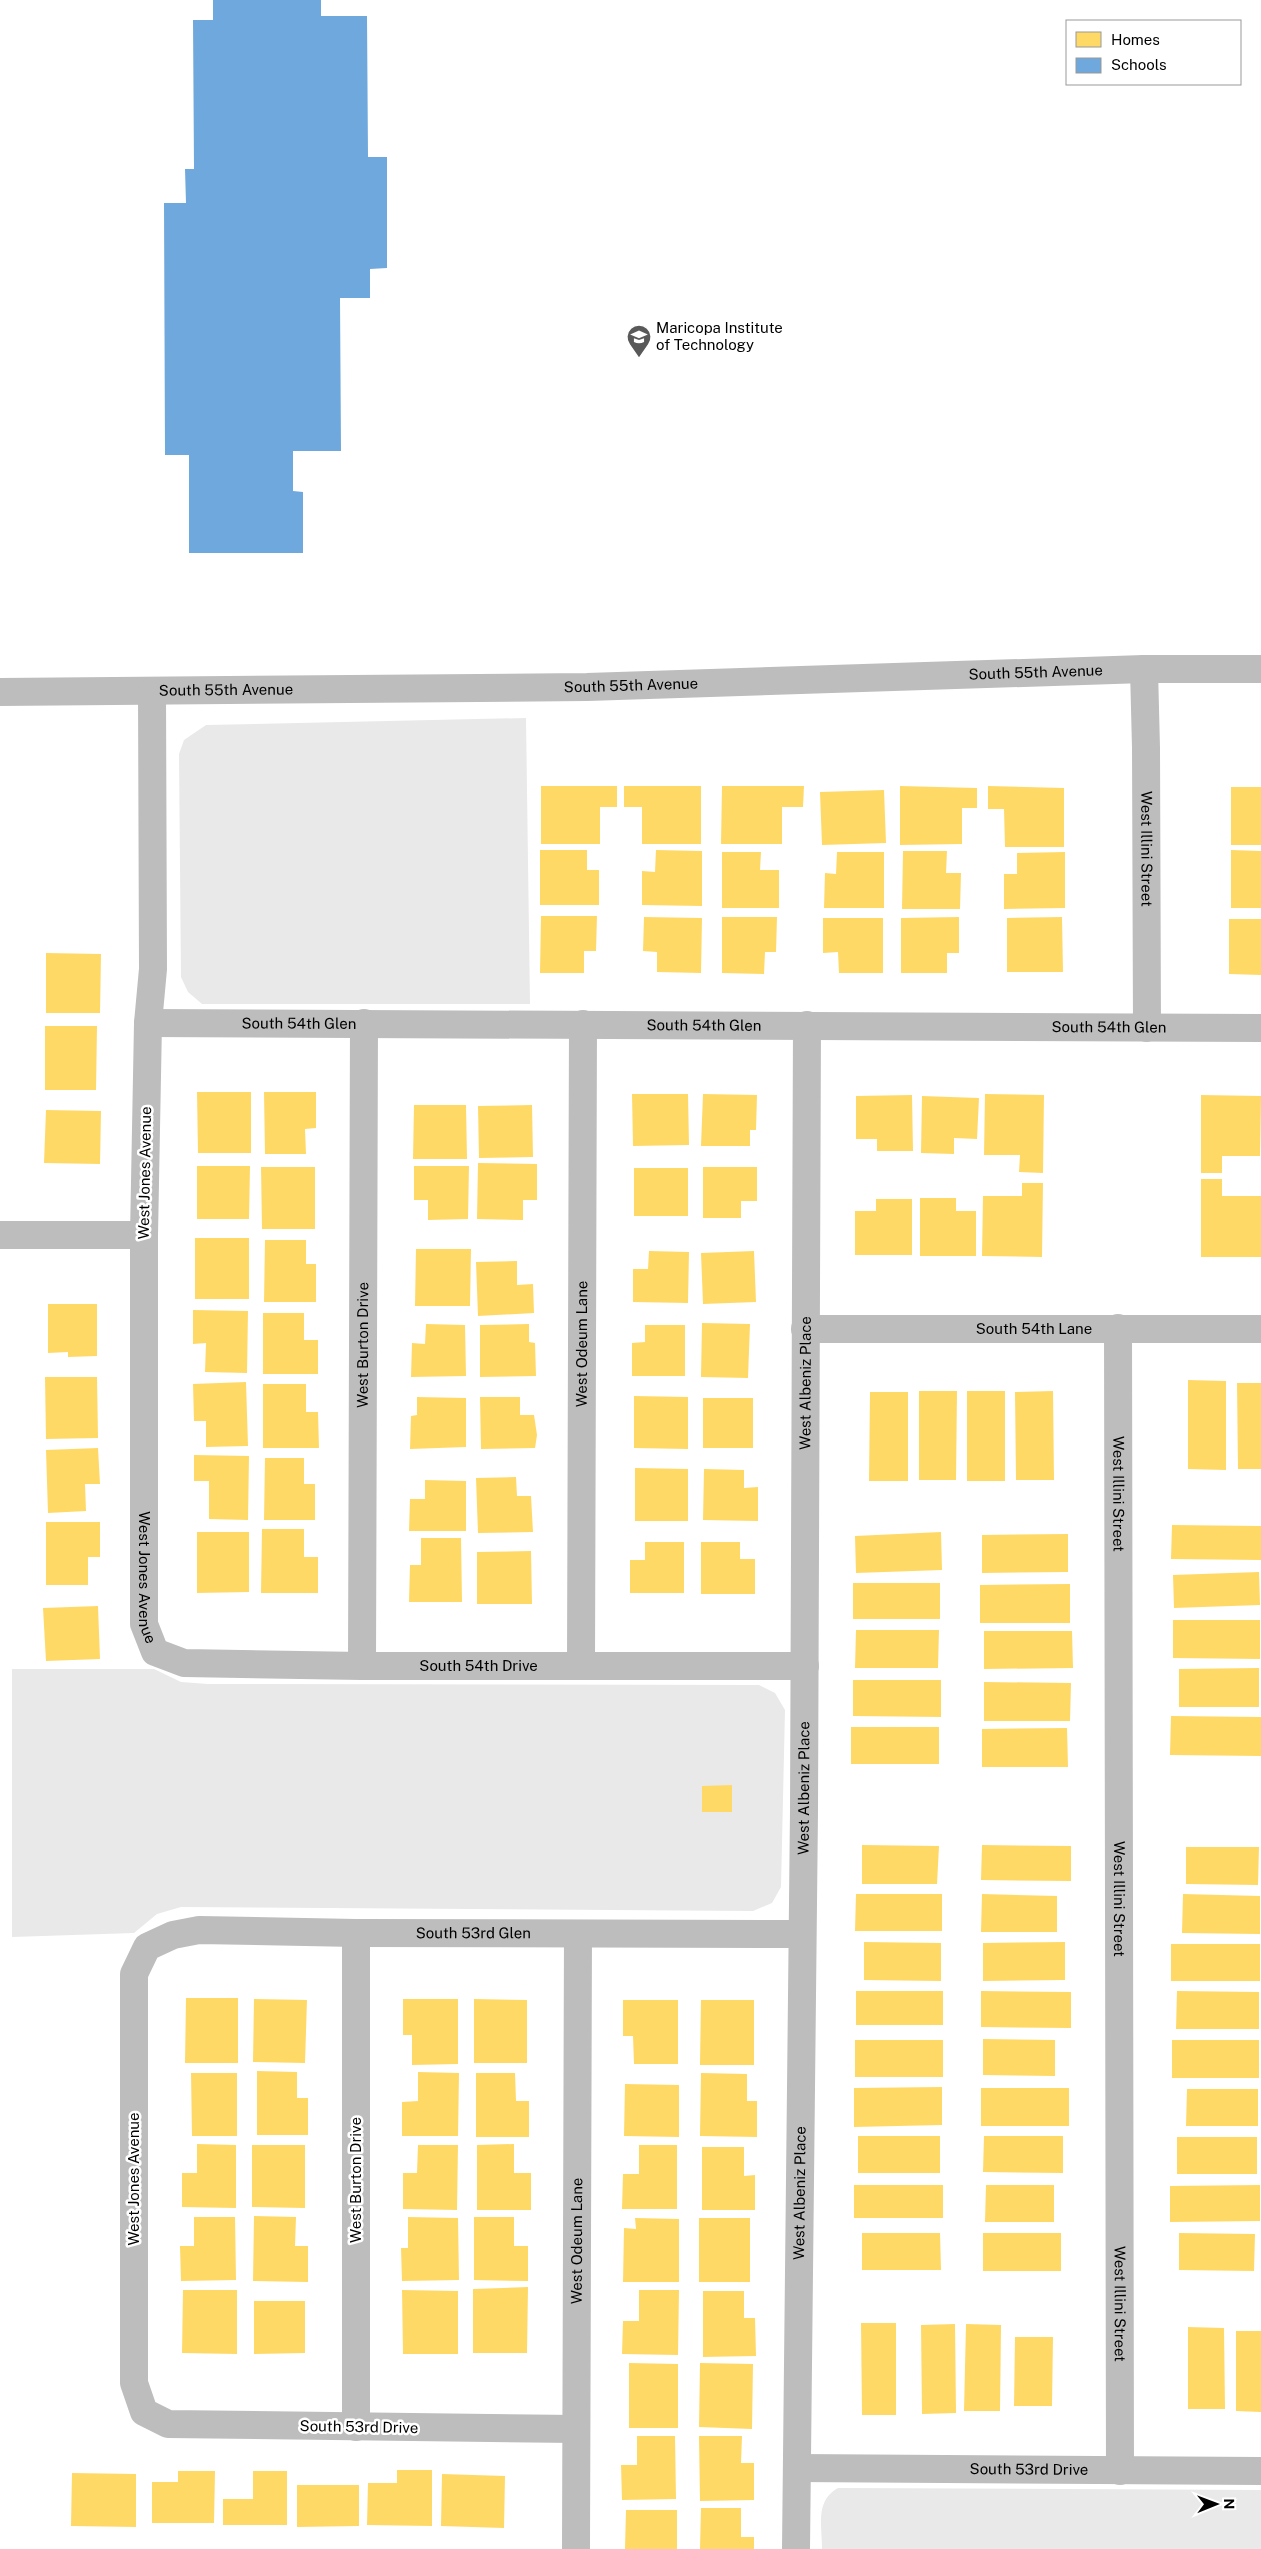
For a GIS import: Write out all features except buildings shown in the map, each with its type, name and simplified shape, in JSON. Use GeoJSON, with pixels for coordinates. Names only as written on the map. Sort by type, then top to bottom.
{"type":"FeatureCollection","features":[{"type":"Feature","properties":{"kind":"street","name":"South 55th Avenue"},"geometry":{"type":"LineString","coordinates":[[0,692],[587,687],[1144,669],[1261,668]]}},
{"type":"Feature","properties":{"kind":"street","name":"West Illini Street"},"geometry":{"type":"LineString","coordinates":[[1144,669],[1147,1028]]}},
{"type":"Feature","properties":{"kind":"street","name":"West Jones Avenue"},"geometry":{"type":"LineString","coordinates":[[152,692],[153,969],[148,1023],[144,1235],[144,1624],[155,1652]]}},
{"type":"Feature","properties":{"kind":"street","name":"South 54th Glen"},"geometry":{"type":"LineString","coordinates":[[148,1023],[1261,1028]]}},
{"type":"Feature","properties":{"kind":"street","name":"West Burton Drive"},"geometry":{"type":"LineString","coordinates":[[362,1666],[364,1023]]}},
{"type":"Feature","properties":{"kind":"street","name":"West Odeum Lane"},"geometry":{"type":"LineString","coordinates":[[581,1664],[583,1024]]}},
{"type":"Feature","properties":{"kind":"street","name":"West Albeniz Place"},"geometry":{"type":"LineString","coordinates":[[796,2549],[805,1666],[807,1025]]}},
{"type":"Feature","properties":{"kind":"street"},"geometry":{"type":"LineString","coordinates":[[0,1235],[144,1235]]}},
{"type":"Feature","properties":{"kind":"street","name":"West Illini Street"},"geometry":{"type":"LineString","coordinates":[[1118,1328],[1120,2471]]}},
{"type":"Feature","properties":{"kind":"street","name":"South 54th Lane"},"geometry":{"type":"LineString","coordinates":[[805,1329],[1261,1329]]}},
{"type":"Feature","properties":{"kind":"street","name":"South 54th Drive"},"geometry":{"type":"LineString","coordinates":[[155,1652],[184,1663],[362,1666],[581,1664],[805,1666]]}},
{"type":"Feature","properties":{"kind":"street","name":"South 53rd Glen"},"geometry":{"type":"LineString","coordinates":[[147,1946],[173,1935],[199,1930],[356,1933],[802,1934]]}},
{"type":"Feature","properties":{"kind":"street","name":"West Burton Drive"},"geometry":{"type":"LineString","coordinates":[[356,1933],[356,2427]]}},
{"type":"Feature","properties":{"kind":"street","name":"West Odeum Lane"},"geometry":{"type":"LineString","coordinates":[[576,2549],[578,1934]]}},
{"type":"Feature","properties":{"kind":"street","name":"West Jones Avenue"},"geometry":{"type":"LineString","coordinates":[[144,2412],[134,2383],[134,1974],[147,1946]]}},
{"type":"Feature","properties":{"kind":"street","name":"South 53rd Drive"},"geometry":{"type":"LineString","coordinates":[[144,2412],[168,2424],[576,2429]]}},
{"type":"Feature","properties":{"kind":"street","name":"South 53rd Drive"},"geometry":{"type":"LineString","coordinates":[[797,2468],[1261,2471]]}},
{"type":"Feature","properties":{"kind":"shaded area"},"geometry":{"type":"Polygon","coordinates":[[[526,718],[530,1004],[202,1004],[188,992],[181,977],[179,754],[184,740],[206,725],[526,718]]]}},
{"type":"Feature","properties":{"kind":"shaded area"},"geometry":{"type":"Polygon","coordinates":[[[12,1669],[154,1669],[181,1682],[208,1684],[759,1685],[775,1693],[785,1710],[781,1887],[772,1903],[753,1911],[181,1907],[157,1914],[134,1933],[12,1937],[12,1669]]]}},
{"type":"Feature","properties":{"kind":"shaded area"},"geometry":{"type":"Polygon","coordinates":[[[838,2488],[1261,2490],[1261,2549],[822,2549],[821,2514],[826,2500],[838,2488]]]}},
{"type":"Feature","properties":{"kind":"place","name":"Maricopa Institute of Technology"},"geometry":{"type":"Point","coordinates":[639,358]}}]}
